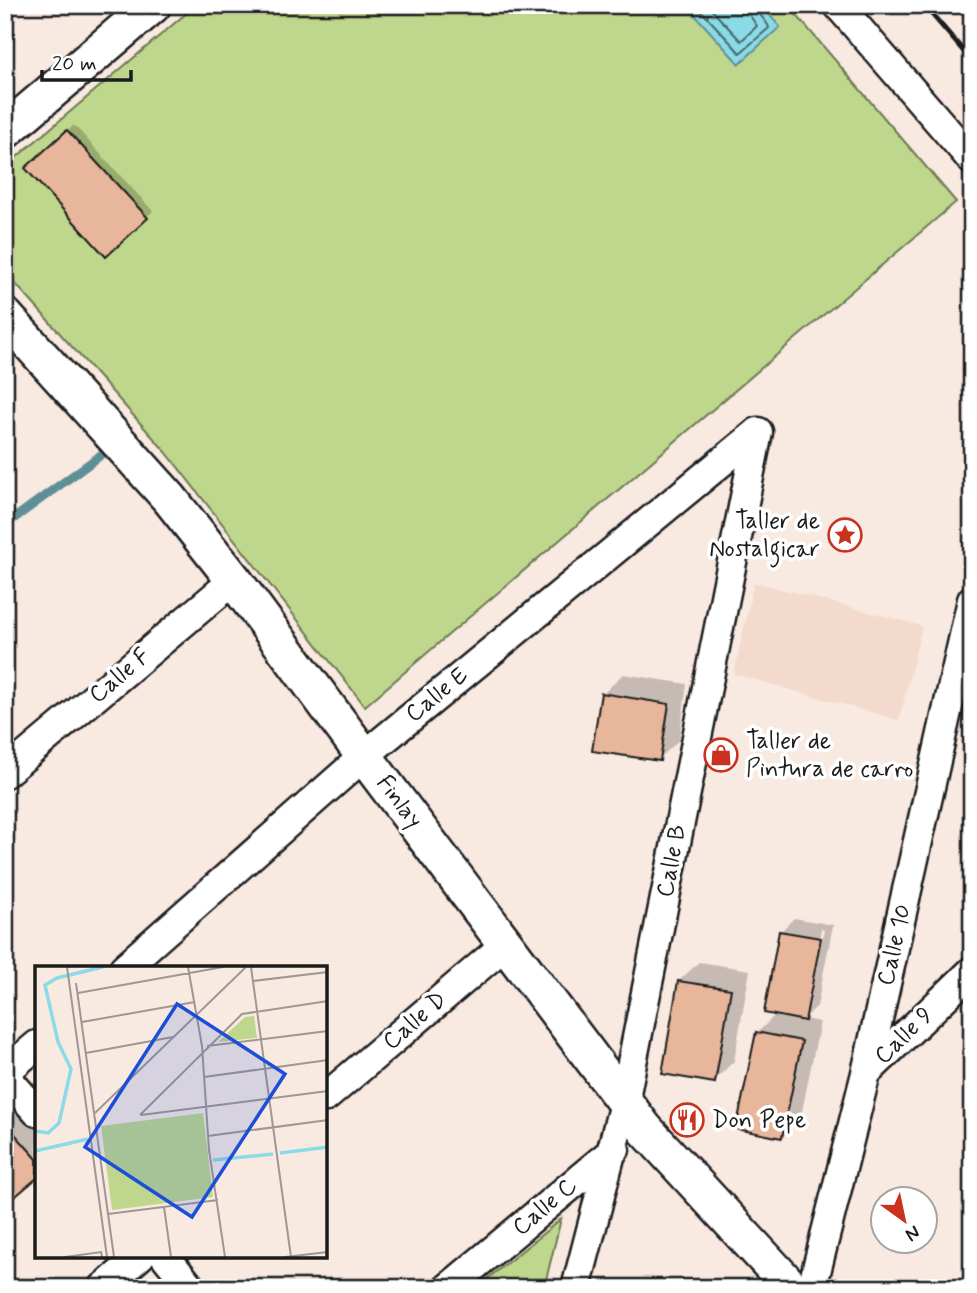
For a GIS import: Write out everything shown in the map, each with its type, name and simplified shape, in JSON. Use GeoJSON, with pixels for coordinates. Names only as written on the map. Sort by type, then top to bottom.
{"type":"FeatureCollection","features":[{"type":"Feature","properties":{"kind":"street"},"geometry":{"type":"LineString","coordinates":[[5,131],[153,5]]}},
{"type":"Feature","properties":{"kind":"street"},"geometry":{"type":"LineString","coordinates":[[838,5],[972,160]]}},
{"type":"Feature","properties":{"kind":"street","name":"Finlay"},"geometry":{"type":"LineString","coordinates":[[5,316],[170,499],[234,580],[634,1116],[792,1288]]}},
{"type":"Feature","properties":{"kind":"street","name":"Calle E"},"geometry":{"type":"LineString","coordinates":[[126,966],[364,756],[758,432]]}},
{"type":"Feature","properties":{"kind":"street","name":"Calle B"},"geometry":{"type":"LineString","coordinates":[[634,1116],[758,432]]}},
{"type":"Feature","properties":{"kind":"street","name":"Calle F"},"geometry":{"type":"LineString","coordinates":[[5,773],[234,580]]}},
{"type":"Feature","properties":{"kind":"street","name":"Calle 10"},"geometry":{"type":"LineString","coordinates":[[812,1288],[866,1073],[972,600]]}},
{"type":"Feature","properties":{"kind":"street","name":"Calle D"},"geometry":{"type":"LineString","coordinates":[[327,1096],[506,944]]}},
{"type":"Feature","properties":{"kind":"street","name":"Calle 9"},"geometry":{"type":"LineString","coordinates":[[866,1073],[972,971]]}},
{"type":"Feature","properties":{"kind":"street"},"geometry":{"type":"LineString","coordinates":[[35,1047],[5,1074],[35,1110]]}},
{"type":"Feature","properties":{"kind":"street","name":"Calle C"},"geometry":{"type":"LineString","coordinates":[[448,1288],[612,1151],[634,1116]]}},
{"type":"Feature","properties":{"kind":"street"},"geometry":{"type":"LineString","coordinates":[[576,1288],[612,1151]]}},
{"type":"Feature","properties":{"kind":"street"},"geometry":{"type":"LineString","coordinates":[[103,1288],[138,1258]]}},
{"type":"Feature","properties":{"kind":"street"},"geometry":{"type":"LineString","coordinates":[[166,1258],[191,1288]]}},
{"type":"Feature","properties":{"kind":"shaded area"},"geometry":{"type":"Polygon","coordinates":[[[754,582],[922,626],[899,720],[734,674],[754,582]]]}},
{"type":"Feature","properties":{"kind":"green space"},"geometry":{"type":"Polygon","coordinates":[[[196,5],[788,5],[956,202],[365,706],[166,452],[5,272],[5,167],[196,5]]]}},
{"type":"Feature","properties":{"kind":"green space"},"geometry":{"type":"Polygon","coordinates":[[[561,1219],[544,1288],[476,1288],[561,1219]]]}},
{"type":"Feature","properties":{"kind":"water"},"geometry":{"type":"Polygon","coordinates":[[[686,5],[761,5],[780,27],[739,64],[686,5]]]}},
{"type":"Feature","properties":{"kind":"building"},"geometry":{"type":"Polygon","coordinates":[[[67,130],[148,218],[106,257],[25,168],[67,130]]]}},
{"type":"Feature","properties":{"kind":"building"},"geometry":{"type":"Polygon","coordinates":[[[601,693],[669,704],[660,761],[592,751],[601,693]]]}},
{"type":"Feature","properties":{"kind":"building"},"geometry":{"type":"Polygon","coordinates":[[[779,931],[821,938],[805,1021],[764,1013],[779,931]]]}},
{"type":"Feature","properties":{"kind":"building"},"geometry":{"type":"Polygon","coordinates":[[[678,981],[731,989],[715,1083],[662,1074],[678,981]]]}},
{"type":"Feature","properties":{"kind":"building"},"geometry":{"type":"Polygon","coordinates":[[[756,1032],[802,1041],[782,1138],[736,1129],[756,1032]]]}},
{"type":"Feature","properties":{"kind":"building"},"geometry":{"type":"Polygon","coordinates":[[[5,1123],[35,1157],[35,1180],[5,1205],[5,1123]]]}},
{"type":"Feature","properties":{"kind":"waterway"},"geometry":{"type":"LineString","coordinates":[[5,525],[105,452]]}},
{"type":"Feature","properties":{"kind":"railway"},"geometry":{"type":"LineString","coordinates":[[924,5],[972,61]]}},
{"type":"Feature","properties":{"kind":"place","name":"Taller de Nostalgicar"},"geometry":{"type":"Point","coordinates":[845,535]}},
{"type":"Feature","properties":{"kind":"place","name":"Taller de Pintura de carro"},"geometry":{"type":"Point","coordinates":[721,755]}},
{"type":"Feature","properties":{"kind":"place","name":"Don Pepe"},"geometry":{"type":"Point","coordinates":[687,1120]}}]}
